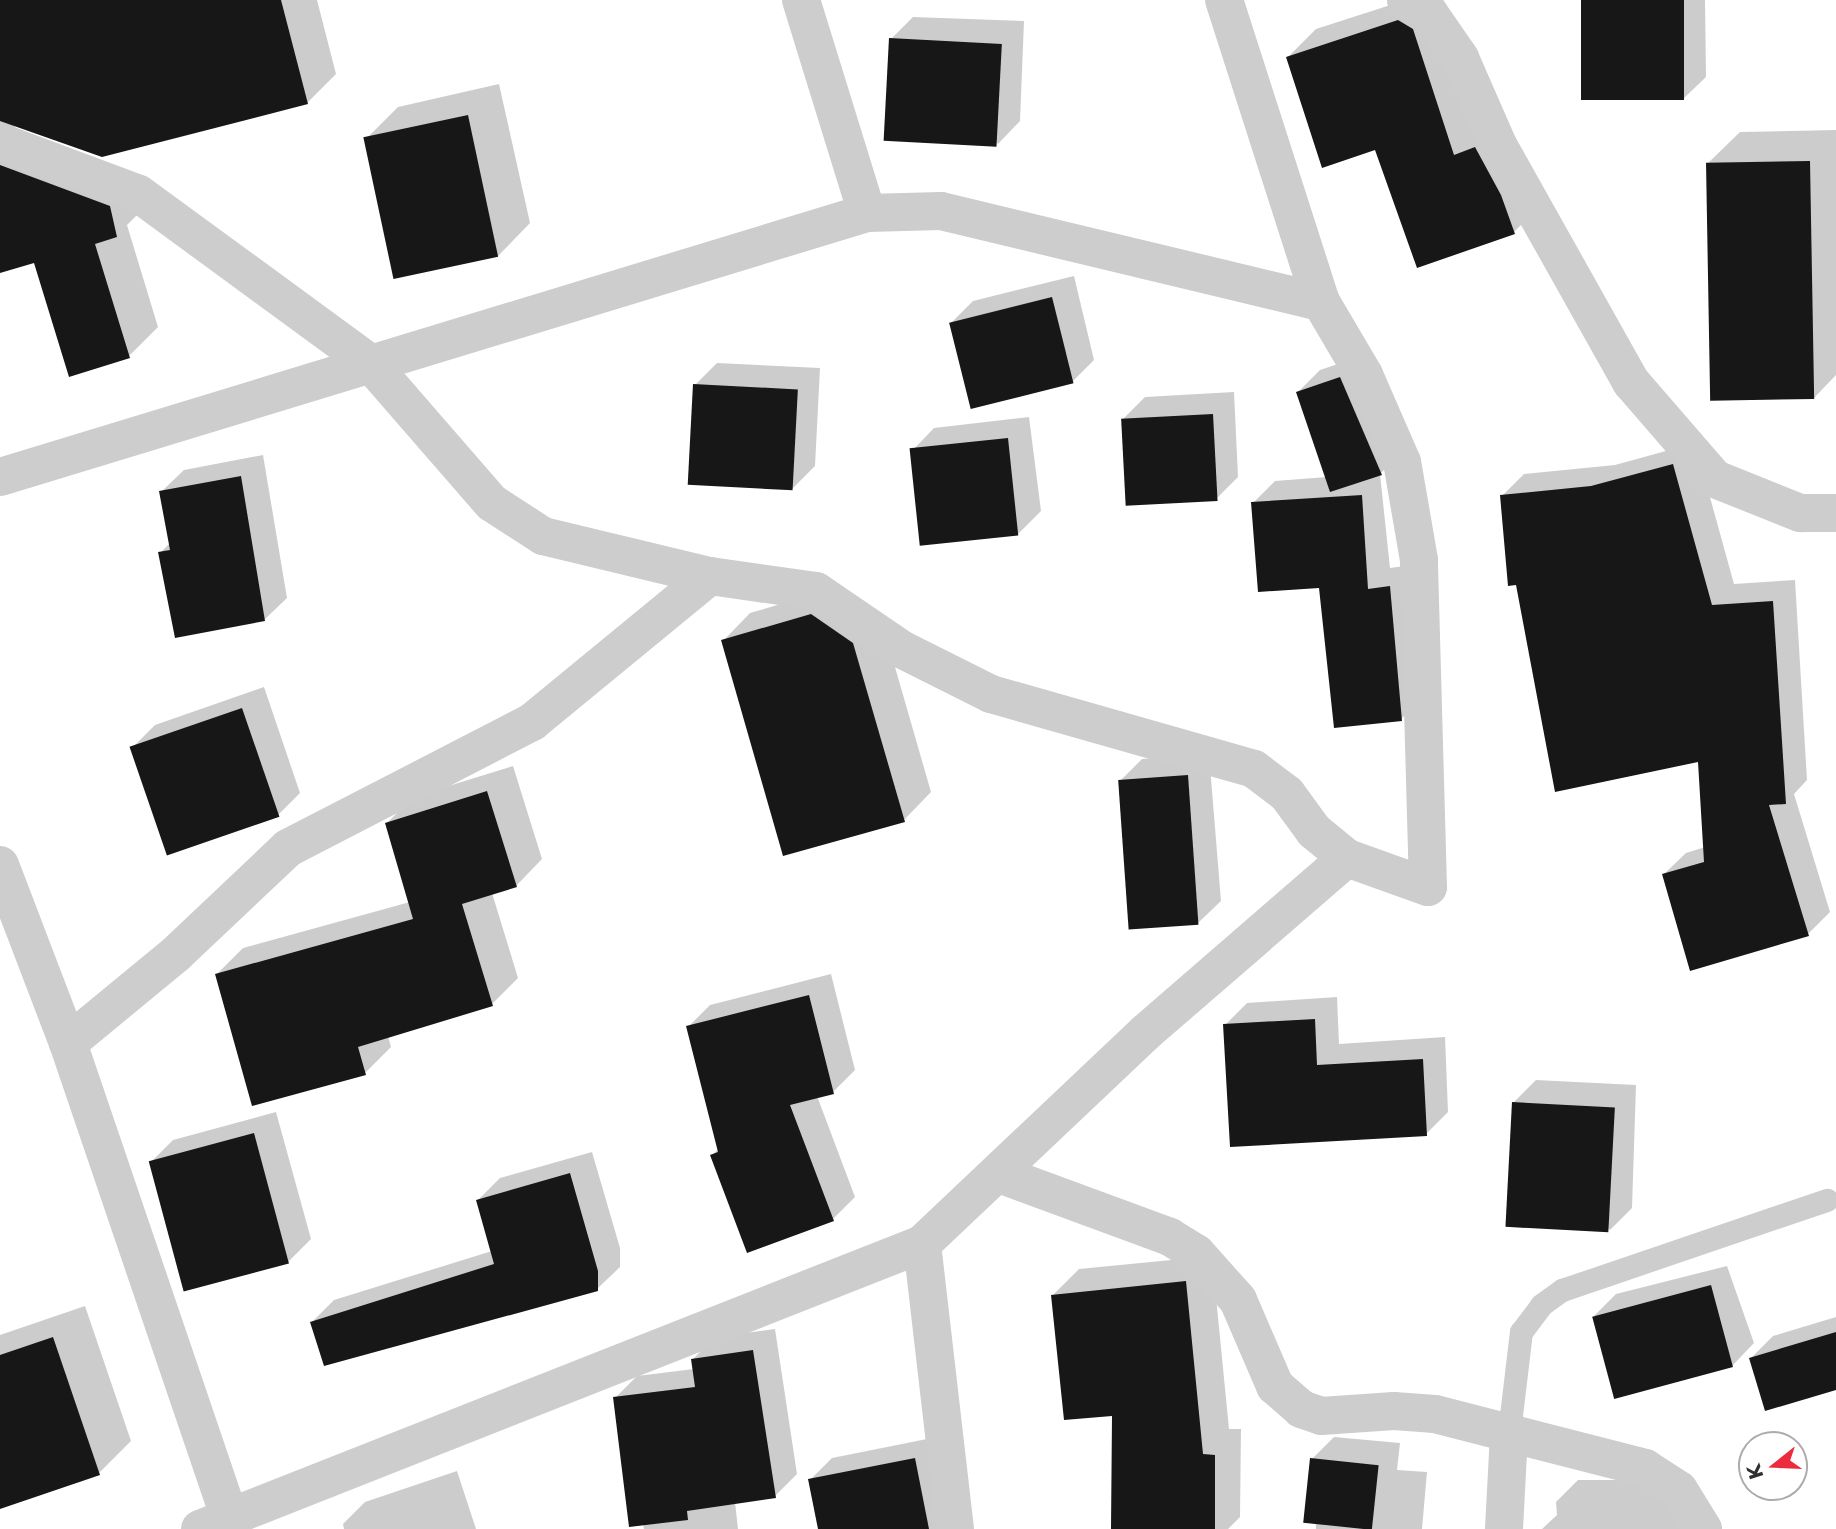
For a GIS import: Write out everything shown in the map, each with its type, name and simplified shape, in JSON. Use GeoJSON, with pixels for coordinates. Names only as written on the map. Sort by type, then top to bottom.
{"type":"FeatureCollection","features":[{"type":"Feature","properties":{"kind":"street"},"geometry":{"type":"LineString","coordinates":[[802,0],[867,212]]}},
{"type":"Feature","properties":{"kind":"street"},"geometry":{"type":"LineString","coordinates":[[0,142],[139,194],[371,364],[492,503],[543,536],[710,576],[816,591],[901,649],[991,694],[1254,769],[1287,794],[1314,831],[1347,858],[1428,887],[1419,560],[1402,463],[1364,375],[1321,302],[1224,0]]}},
{"type":"Feature","properties":{"kind":"street"},"geometry":{"type":"LineString","coordinates":[[1428,4],[1460,58],[1498,145],[1631,382],[1715,479],[1800,513],[1836,513]]}},
{"type":"Feature","properties":{"kind":"street"},"geometry":{"type":"LineString","coordinates":[[0,477],[867,212],[941,211],[1321,302]]}},
{"type":"Feature","properties":{"kind":"street"},"geometry":{"type":"LineString","coordinates":[[68,1043],[177,953],[288,848],[531,722],[710,576]]}},
{"type":"Feature","properties":{"kind":"street"},"geometry":{"type":"LineString","coordinates":[[0,866],[68,1043],[215,1522],[922,1244],[1145,1033],[1347,858]]}},
{"type":"Feature","properties":{"kind":"street"},"geometry":{"type":"LineString","coordinates":[[999,1174],[1170,1237],[1196,1253],[1238,1300],[1275,1386],[1301,1409],[1321,1416],[1394,1411],[1435,1414],[1645,1468],[1679,1490],[1703,1529]]}},
{"type":"Feature","properties":{"kind":"street"},"geometry":{"type":"LineString","coordinates":[[922,1244],[955,1529]]}},
{"type":"Feature","properties":{"kind":"street"},"geometry":{"type":"LineString","coordinates":[[1504,1529],[1509,1432]]}},
{"type":"Feature","properties":{"kind":"lane"},"geometry":{"type":"LineString","coordinates":[[1509,1432],[1521,1332],[1541,1304],[1562,1290],[1827,1200]]}},
{"type":"Feature","properties":{"kind":"building"},"geometry":{"type":"Polygon","coordinates":[[[0,0],[281,0],[308,104],[102,157],[0,121],[0,0]]]}},
{"type":"Feature","properties":{"kind":"building"},"geometry":{"type":"Polygon","coordinates":[[[1581,0],[1684,0],[1684,100],[1581,100],[1581,0]]]}},
{"type":"Feature","properties":{"kind":"building"},"geometry":{"type":"Polygon","coordinates":[[[1398,20],[1413,29],[1454,155],[1475,147],[1501,195],[1515,234],[1417,268],[1375,150],[1322,168],[1286,57],[1398,20]]]}},
{"type":"Feature","properties":{"kind":"building"},"geometry":{"type":"Polygon","coordinates":[[[889,38],[1002,44],[996,147],[884,141],[889,38]]]}},
{"type":"Feature","properties":{"kind":"building"},"geometry":{"type":"Polygon","coordinates":[[[468,115],[498,257],[393,279],[363,137],[468,115]]]}},
{"type":"Feature","properties":{"kind":"building"},"geometry":{"type":"Polygon","coordinates":[[[1810,161],[1814,399],[1710,401],[1706,163],[1810,161]]]}},
{"type":"Feature","properties":{"kind":"building"},"geometry":{"type":"Polygon","coordinates":[[[0,165],[110,206],[117,237],[95,244],[130,358],[69,377],[34,263],[0,273],[0,165]]]}},
{"type":"Feature","properties":{"kind":"building"},"geometry":{"type":"Polygon","coordinates":[[[1052,297],[1074,383],[971,409],[949,323],[1052,297]]]}},
{"type":"Feature","properties":{"kind":"building"},"geometry":{"type":"Polygon","coordinates":[[[1340,377],[1382,475],[1330,492],[1296,392],[1340,377]]]}},
{"type":"Feature","properties":{"kind":"building"},"geometry":{"type":"Polygon","coordinates":[[[693,384],[798,389],[793,490],[688,485],[693,384]]]}},
{"type":"Feature","properties":{"kind":"building"},"geometry":{"type":"Polygon","coordinates":[[[1213,414],[1218,501],[1126,506],[1121,419],[1213,414]]]}},
{"type":"Feature","properties":{"kind":"building"},"geometry":{"type":"Polygon","coordinates":[[[1008,438],[1018,535],[920,546],[910,448],[1008,438]]]}},
{"type":"Feature","properties":{"kind":"building"},"geometry":{"type":"Polygon","coordinates":[[[1673,464],[1712,605],[1773,601],[1786,804],[1769,805],[1809,936],[1690,971],[1662,874],[1704,862],[1698,762],[1555,792],[1516,585],[1508,586],[1500,495],[1591,486],[1673,464]]]}},
{"type":"Feature","properties":{"kind":"building"},"geometry":{"type":"Polygon","coordinates":[[[241,476],[265,621],[175,638],[158,552],[170,550],[159,491],[241,476]]]}},
{"type":"Feature","properties":{"kind":"building"},"geometry":{"type":"Polygon","coordinates":[[[1362,495],[1368,589],[1390,586],[1402,721],[1334,728],[1319,588],[1258,592],[1251,502],[1362,495]]]}},
{"type":"Feature","properties":{"kind":"building"},"geometry":{"type":"Polygon","coordinates":[[[811,614],[853,643],[905,822],[783,856],[721,640],[811,614]]]}},
{"type":"Feature","properties":{"kind":"building"},"geometry":{"type":"Polygon","coordinates":[[[242,708],[279,817],[167,855],[129,747],[242,708]]]}},
{"type":"Feature","properties":{"kind":"building"},"geometry":{"type":"Polygon","coordinates":[[[1188,775],[1198,925],[1129,930],[1118,780],[1188,775]]]}},
{"type":"Feature","properties":{"kind":"building"},"geometry":{"type":"Polygon","coordinates":[[[487,791],[517,887],[462,904],[493,1006],[358,1047],[366,1075],[252,1106],[215,974],[413,919],[385,823],[487,791]]]}},
{"type":"Feature","properties":{"kind":"building"},"geometry":{"type":"Polygon","coordinates":[[[809,995],[834,1094],[790,1105],[834,1221],[747,1253],[710,1155],[718,1152],[686,1026],[809,995]]]}},
{"type":"Feature","properties":{"kind":"building"},"geometry":{"type":"Polygon","coordinates":[[[1315,1019],[1317,1065],[1423,1059],[1427,1136],[1230,1147],[1223,1024],[1315,1019]]]}},
{"type":"Feature","properties":{"kind":"building"},"geometry":{"type":"Polygon","coordinates":[[[1512,1102],[1615,1107],[1608,1232],[1505,1227],[1512,1102]]]}},
{"type":"Feature","properties":{"kind":"building"},"geometry":{"type":"Polygon","coordinates":[[[254,1133],[289,1263],[184,1292],[149,1161],[254,1133]]]}},
{"type":"Feature","properties":{"kind":"building"},"geometry":{"type":"Polygon","coordinates":[[[570,1173],[598,1271],[598,1291],[324,1366],[310,1322],[494,1264],[476,1200],[570,1173]]]}},
{"type":"Feature","properties":{"kind":"building"},"geometry":{"type":"Polygon","coordinates":[[[1186,1281],[1203,1454],[1215,1455],[1215,1529],[1111,1529],[1112,1416],[1064,1420],[1051,1295],[1186,1281]]]}},
{"type":"Feature","properties":{"kind":"building"},"geometry":{"type":"Polygon","coordinates":[[[1711,1285],[1733,1367],[1614,1399],[1592,1317],[1711,1285]]]}},
{"type":"Feature","properties":{"kind":"building"},"geometry":{"type":"Polygon","coordinates":[[[1836,1332],[1836,1390],[1765,1411],[1749,1358],[1836,1332]]]}},
{"type":"Feature","properties":{"kind":"building"},"geometry":{"type":"Polygon","coordinates":[[[53,1337],[100,1475],[0,1509],[0,1355],[53,1337]]]}},
{"type":"Feature","properties":{"kind":"building"},"geometry":{"type":"Polygon","coordinates":[[[753,1350],[776,1498],[687,1511],[688,1520],[629,1527],[613,1397],[695,1387],[691,1359],[753,1350]]]}},
{"type":"Feature","properties":{"kind":"building"},"geometry":{"type":"Polygon","coordinates":[[[915,1458],[929,1529],[818,1529],[808,1479],[915,1458]]]}},
{"type":"Feature","properties":{"kind":"building"},"geometry":{"type":"Polygon","coordinates":[[[1310,1458],[1379,1465],[1372,1529],[1303,1523],[1310,1458]]]}}]}
